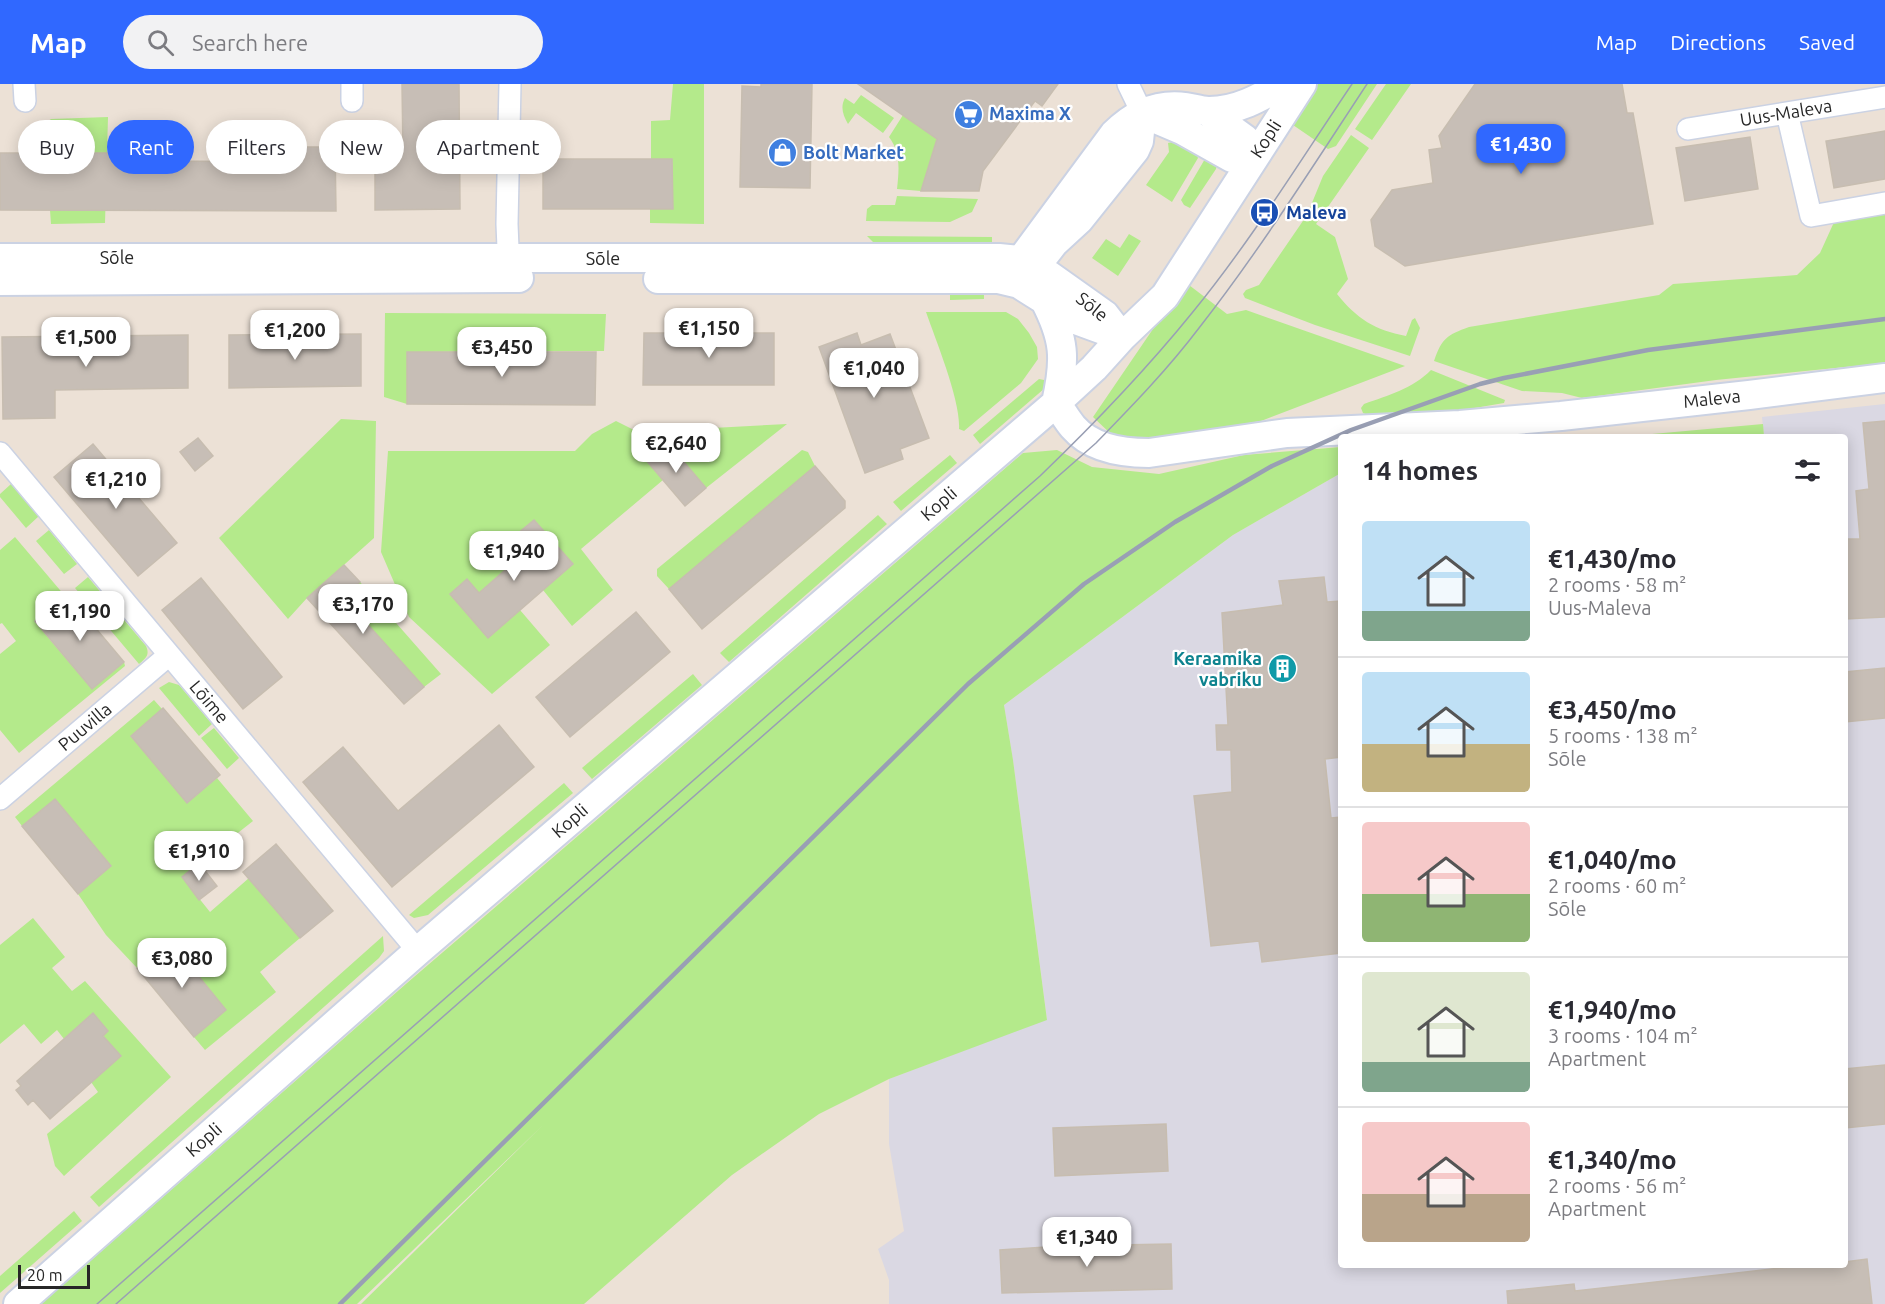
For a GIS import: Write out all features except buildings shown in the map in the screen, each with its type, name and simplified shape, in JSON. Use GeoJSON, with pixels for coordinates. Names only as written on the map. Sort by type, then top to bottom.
{"type":"FeatureCollection","features":[{"type":"Feature","properties":{"kind":"street"},"geometry":{"type":"LineString","coordinates":[[509,269],[510,84]]}},
{"type":"Feature","properties":{"kind":"street"},"geometry":{"type":"LineString","coordinates":[[1128,84],[1142,113],[1182,130],[1244,150]]}},
{"type":"Feature","properties":{"kind":"street"},"geometry":{"type":"LineString","coordinates":[[1025,270],[1114,134],[1125,123],[1142,113],[1166,105],[1208,112],[1247,104],[1283,84]]}},
{"type":"Feature","properties":{"kind":"street","name":"Kopli"},"geometry":{"type":"LineString","coordinates":[[18,1304],[418,951],[1094,368],[1122,337],[1148,286],[1244,150],[1283,84]]}},
{"type":"Feature","properties":{"kind":"street","name":"Kopli"},"geometry":{"type":"LineString","coordinates":[[1244,150],[1302,84]]}},
{"type":"Feature","properties":{"kind":"street","name":"Uus-Maleva"},"geometry":{"type":"LineString","coordinates":[[1688,129],[1885,97]]}},
{"type":"Feature","properties":{"kind":"street"},"geometry":{"type":"LineString","coordinates":[[1208,112],[1244,150]]}},
{"type":"Feature","properties":{"kind":"street"},"geometry":{"type":"LineString","coordinates":[[1787,113],[1811,216],[1885,203]]}},
{"type":"Feature","properties":{"kind":"street","name":"Sõle"},"geometry":{"type":"LineString","coordinates":[[0,258],[387,256],[509,269]]}},
{"type":"Feature","properties":{"kind":"street","name":"Sõle"},"geometry":{"type":"LineString","coordinates":[[0,281],[509,269],[855,257],[999,258],[1105,315],[1122,337]]}},
{"type":"Feature","properties":{"kind":"street","name":"Sõle"},"geometry":{"type":"LineString","coordinates":[[1025,270],[1044,298],[1076,320],[1122,337]]}},
{"type":"Feature","properties":{"kind":"street"},"geometry":{"type":"LineString","coordinates":[[1044,298],[1063,345],[1063,374],[1056,403]]}},
{"type":"Feature","properties":{"kind":"street","name":"Maleva"},"geometry":{"type":"LineString","coordinates":[[1056,403],[1073,427],[1082,435],[1115,450],[1149,453],[1287,433],[1460,425],[1561,416],[1885,378]]}},
{"type":"Feature","properties":{"kind":"street","name":"Lõime"},"geometry":{"type":"LineString","coordinates":[[0,453],[418,951]]}},
{"type":"Feature","properties":{"kind":"street","name":"Puuvilla"},"geometry":{"type":"LineString","coordinates":[[0,799],[169,655]]}},
{"type":"Feature","properties":{"kind":"shaded area"},"geometry":{"type":"Polygon","coordinates":[[[1885,404],[1885,1304],[889,1304],[889,1280],[878,1249],[904,1231],[889,1144],[889,1079],[1047,1019],[1004,705],[1233,535],[1338,475],[1338,1268],[1848,1268],[1848,434],[1764,434],[1762,417],[1885,404]]]}},
{"type":"Feature","properties":{"kind":"green space"},"geometry":{"type":"Polygon","coordinates":[[[673,84],[704,84],[704,224],[650,223],[650,209],[673,208],[672,159],[651,159],[651,121],[670,120],[673,84]]]}},
{"type":"Feature","properties":{"kind":"green space"},"geometry":{"type":"Polygon","coordinates":[[[1315,84],[1377,84],[1336,146],[1328,149],[1293,125],[1300,106],[1315,84]]]}},
{"type":"Feature","properties":{"kind":"green space"},"geometry":{"type":"Polygon","coordinates":[[[1386,84],[1411,84],[1372,140],[1355,129],[1386,84]]]}},
{"type":"Feature","properties":{"kind":"green space"},"geometry":{"type":"Polygon","coordinates":[[[861,95],[894,118],[883,133],[856,113],[848,124],[843,111],[843,101],[845,98],[854,104],[861,95]]]}},
{"type":"Feature","properties":{"kind":"green space"},"geometry":{"type":"Polygon","coordinates":[[[903,115],[937,139],[921,191],[897,189],[899,168],[897,155],[889,137],[903,115]]]}},
{"type":"Feature","properties":{"kind":"green space"},"geometry":{"type":"Polygon","coordinates":[[[108,117],[105,223],[51,224],[50,210],[72,174],[95,174],[95,120],[51,119],[108,117]]]}},
{"type":"Feature","properties":{"kind":"green space"},"geometry":{"type":"Polygon","coordinates":[[[1351,135],[1369,148],[1316,224],[1335,237],[1348,279],[1337,294],[1359,317],[1376,327],[1406,336],[1415,318],[1420,328],[1410,356],[1315,325],[1245,298],[1243,294],[1246,290],[1259,285],[1307,215],[1323,176],[1351,135]]]}},
{"type":"Feature","properties":{"kind":"green space"},"geometry":{"type":"Polygon","coordinates":[[[1173,142],[1196,153],[1198,158],[1172,202],[1146,185],[1169,152],[1168,143],[1173,142]]]}},
{"type":"Feature","properties":{"kind":"green space"},"geometry":{"type":"Polygon","coordinates":[[[1209,152],[1217,163],[1216,169],[1190,208],[1181,200],[1209,152]]]}},
{"type":"Feature","properties":{"kind":"green space"},"geometry":{"type":"Polygon","coordinates":[[[897,196],[978,199],[972,212],[950,222],[866,221],[867,209],[872,205],[895,205],[897,196]]]}},
{"type":"Feature","properties":{"kind":"green space"},"geometry":{"type":"Polygon","coordinates":[[[1885,209],[1885,363],[1716,380],[1582,398],[1562,393],[1522,391],[1434,361],[1446,338],[1469,327],[1659,295],[1673,284],[1797,275],[1820,253],[1835,220],[1885,209]]]}},
{"type":"Feature","properties":{"kind":"green space"},"geometry":{"type":"Polygon","coordinates":[[[1129,234],[1141,241],[1118,276],[1092,258],[1106,239],[1120,248],[1129,234]]]}},
{"type":"Feature","properties":{"kind":"green space"},"geometry":{"type":"Polygon","coordinates":[[[867,236],[992,237],[992,245],[885,247],[875,244],[867,236]]]}},
{"type":"Feature","properties":{"kind":"green space"},"geometry":{"type":"Polygon","coordinates":[[[1185,282],[1227,314],[1246,310],[1405,366],[1261,421],[1150,439],[1112,435],[1093,417],[1185,282]]]}},
{"type":"Feature","properties":{"kind":"green space"},"geometry":{"type":"Polygon","coordinates":[[[950,291],[984,291],[984,299],[950,300],[950,291]]]}},
{"type":"Feature","properties":{"kind":"green space"},"geometry":{"type":"Polygon","coordinates":[[[926,312],[1006,312],[1018,319],[1037,347],[1038,359],[1021,383],[964,431],[959,429],[959,417],[952,387],[926,312]]]}},
{"type":"Feature","properties":{"kind":"green space"},"geometry":{"type":"Polygon","coordinates":[[[385,313],[606,314],[604,351],[407,352],[407,404],[384,397],[385,313]]]}},
{"type":"Feature","properties":{"kind":"green space"},"geometry":{"type":"Polygon","coordinates":[[[1431,370],[1505,400],[1504,403],[1445,413],[1368,415],[1363,413],[1361,408],[1364,404],[1408,387],[1431,370]]]}},
{"type":"Feature","properties":{"kind":"green space"},"geometry":{"type":"Polygon","coordinates":[[[1039,379],[1049,381],[1045,388],[980,444],[973,435],[1039,379]]]}},
{"type":"Feature","properties":{"kind":"green space"},"geometry":{"type":"Polygon","coordinates":[[[341,419],[376,421],[374,538],[307,598],[288,619],[219,538],[341,419]]]}},
{"type":"Feature","properties":{"kind":"green space"},"geometry":{"type":"Polygon","coordinates":[[[616,421],[638,432],[787,424],[706,488],[667,443],[646,460],[663,480],[581,549],[613,590],[572,626],[543,590],[572,564],[534,520],[517,534],[529,549],[479,593],[467,579],[450,594],[488,638],[520,610],[550,645],[492,694],[409,617],[381,552],[388,451],[575,451],[592,434],[616,421]]]}},
{"type":"Feature","properties":{"kind":"green space"},"geometry":{"type":"Polygon","coordinates":[[[1763,424],[1764,434],[1652,434],[1763,424]]]}},
{"type":"Feature","properties":{"kind":"green space"},"geometry":{"type":"Polygon","coordinates":[[[1338,447],[1338,475],[1233,535],[1004,705],[1047,1020],[889,1079],[819,1114],[732,1175],[584,1304],[361,1304],[543,1125],[357,1304],[41,1304],[407,983],[1023,453],[1057,450],[1092,467],[1159,474],[1244,455],[1338,447]]]}},
{"type":"Feature","properties":{"kind":"green space"},"geometry":{"type":"Polygon","coordinates":[[[802,450],[808,452],[815,466],[669,589],[657,576],[657,569],[802,450]]]}},
{"type":"Feature","properties":{"kind":"green space"},"geometry":{"type":"Polygon","coordinates":[[[950,455],[957,463],[901,511],[893,502],[950,455]]]}},
{"type":"Feature","properties":{"kind":"green space"},"geometry":{"type":"Polygon","coordinates":[[[11,484],[39,516],[26,528],[0,497],[0,494],[11,484]]]}},
{"type":"Feature","properties":{"kind":"green space"},"geometry":{"type":"Polygon","coordinates":[[[878,515],[887,524],[729,662],[720,653],[878,515]]]}},
{"type":"Feature","properties":{"kind":"green space"},"geometry":{"type":"Polygon","coordinates":[[[49,530],[77,564],[64,574],[36,541],[49,530]]]}},
{"type":"Feature","properties":{"kind":"green space"},"geometry":{"type":"Polygon","coordinates":[[[15,537],[65,596],[35,622],[92,689],[124,662],[125,666],[19,753],[0,730],[0,654],[16,641],[2,623],[0,624],[0,550],[15,537]]]}},
{"type":"Feature","properties":{"kind":"green space"},"geometry":{"type":"Polygon","coordinates":[[[88,577],[146,646],[147,656],[139,664],[75,588],[88,577]]]}},
{"type":"Feature","properties":{"kind":"green space"},"geometry":{"type":"Polygon","coordinates":[[[360,582],[441,674],[424,687],[343,598],[360,582]]]}},
{"type":"Feature","properties":{"kind":"green space"},"geometry":{"type":"Polygon","coordinates":[[[693,674],[702,685],[592,779],[582,768],[693,674]]]}},
{"type":"Feature","properties":{"kind":"green space"},"geometry":{"type":"Polygon","coordinates":[[[169,682],[179,685],[212,724],[199,736],[159,688],[169,682]]]}},
{"type":"Feature","properties":{"kind":"green space"},"geometry":{"type":"Polygon","coordinates":[[[154,700],[162,709],[131,736],[187,803],[217,778],[253,821],[182,877],[210,912],[249,878],[300,938],[260,972],[276,992],[205,1050],[194,1037],[226,1010],[170,941],[137,968],[106,935],[78,894],[111,866],[55,799],[22,826],[15,817],[154,700]]]}},
{"type":"Feature","properties":{"kind":"green space"},"geometry":{"type":"Polygon","coordinates":[[[214,728],[239,758],[227,769],[201,738],[214,728]]]}},
{"type":"Feature","properties":{"kind":"green space"},"geometry":{"type":"Polygon","coordinates":[[[564,783],[573,793],[428,915],[414,918],[409,915],[564,783]]]}},
{"type":"Feature","properties":{"kind":"green space"},"geometry":{"type":"Polygon","coordinates":[[[33,918],[65,957],[52,968],[72,991],[85,981],[171,1077],[64,1176],[55,1166],[47,1134],[98,1092],[91,1082],[121,1056],[103,1036],[108,1031],[97,1018],[88,1018],[64,1039],[57,1030],[41,1044],[24,1024],[0,1044],[0,945],[33,918]]]}},
{"type":"Feature","properties":{"kind":"green space"},"geometry":{"type":"Polygon","coordinates":[[[383,936],[384,951],[379,958],[99,1207],[90,1197],[383,936]]]}},
{"type":"Feature","properties":{"kind":"green space"},"geometry":{"type":"Polygon","coordinates":[[[74,1211],[82,1221],[0,1293],[0,1276],[74,1211]]]}},
{"type":"Feature","properties":{"kind":"tram line"},"geometry":{"type":"LineString","coordinates":[[97,1304],[1040,476],[1119,397],[1214,286],[1352,84]]}},
{"type":"Feature","properties":{"kind":"tram line"},"geometry":{"type":"LineString","coordinates":[[116,1304],[1096,443],[1162,373],[1222,298],[1286,208],[1367,84]]}},
{"type":"Feature","properties":{"kind":"railway"},"geometry":{"type":"LineString","coordinates":[[1342,434],[1480,384],[1504,378],[1648,350],[1885,319]]}},
{"type":"Feature","properties":{"kind":"railway"},"geometry":{"type":"LineString","coordinates":[[340,1304],[968,684],[1084,584],[1175,522],[1272,466],[1338,436]]}},
{"type":"Feature","properties":{"kind":"place","name":"Maxima X"},"geometry":{"type":"Point","coordinates":[968,114]}},
{"type":"Feature","properties":{"kind":"place","name":"Bolt Market"},"geometry":{"type":"Point","coordinates":[782,153]}},
{"type":"Feature","properties":{"kind":"place","name":"Maleva"},"geometry":{"type":"Point","coordinates":[1265,213]}},
{"type":"Feature","properties":{"kind":"place","name":"Keraamika vabriku"},"geometry":{"type":"Point","coordinates":[1283,669]}}]}
